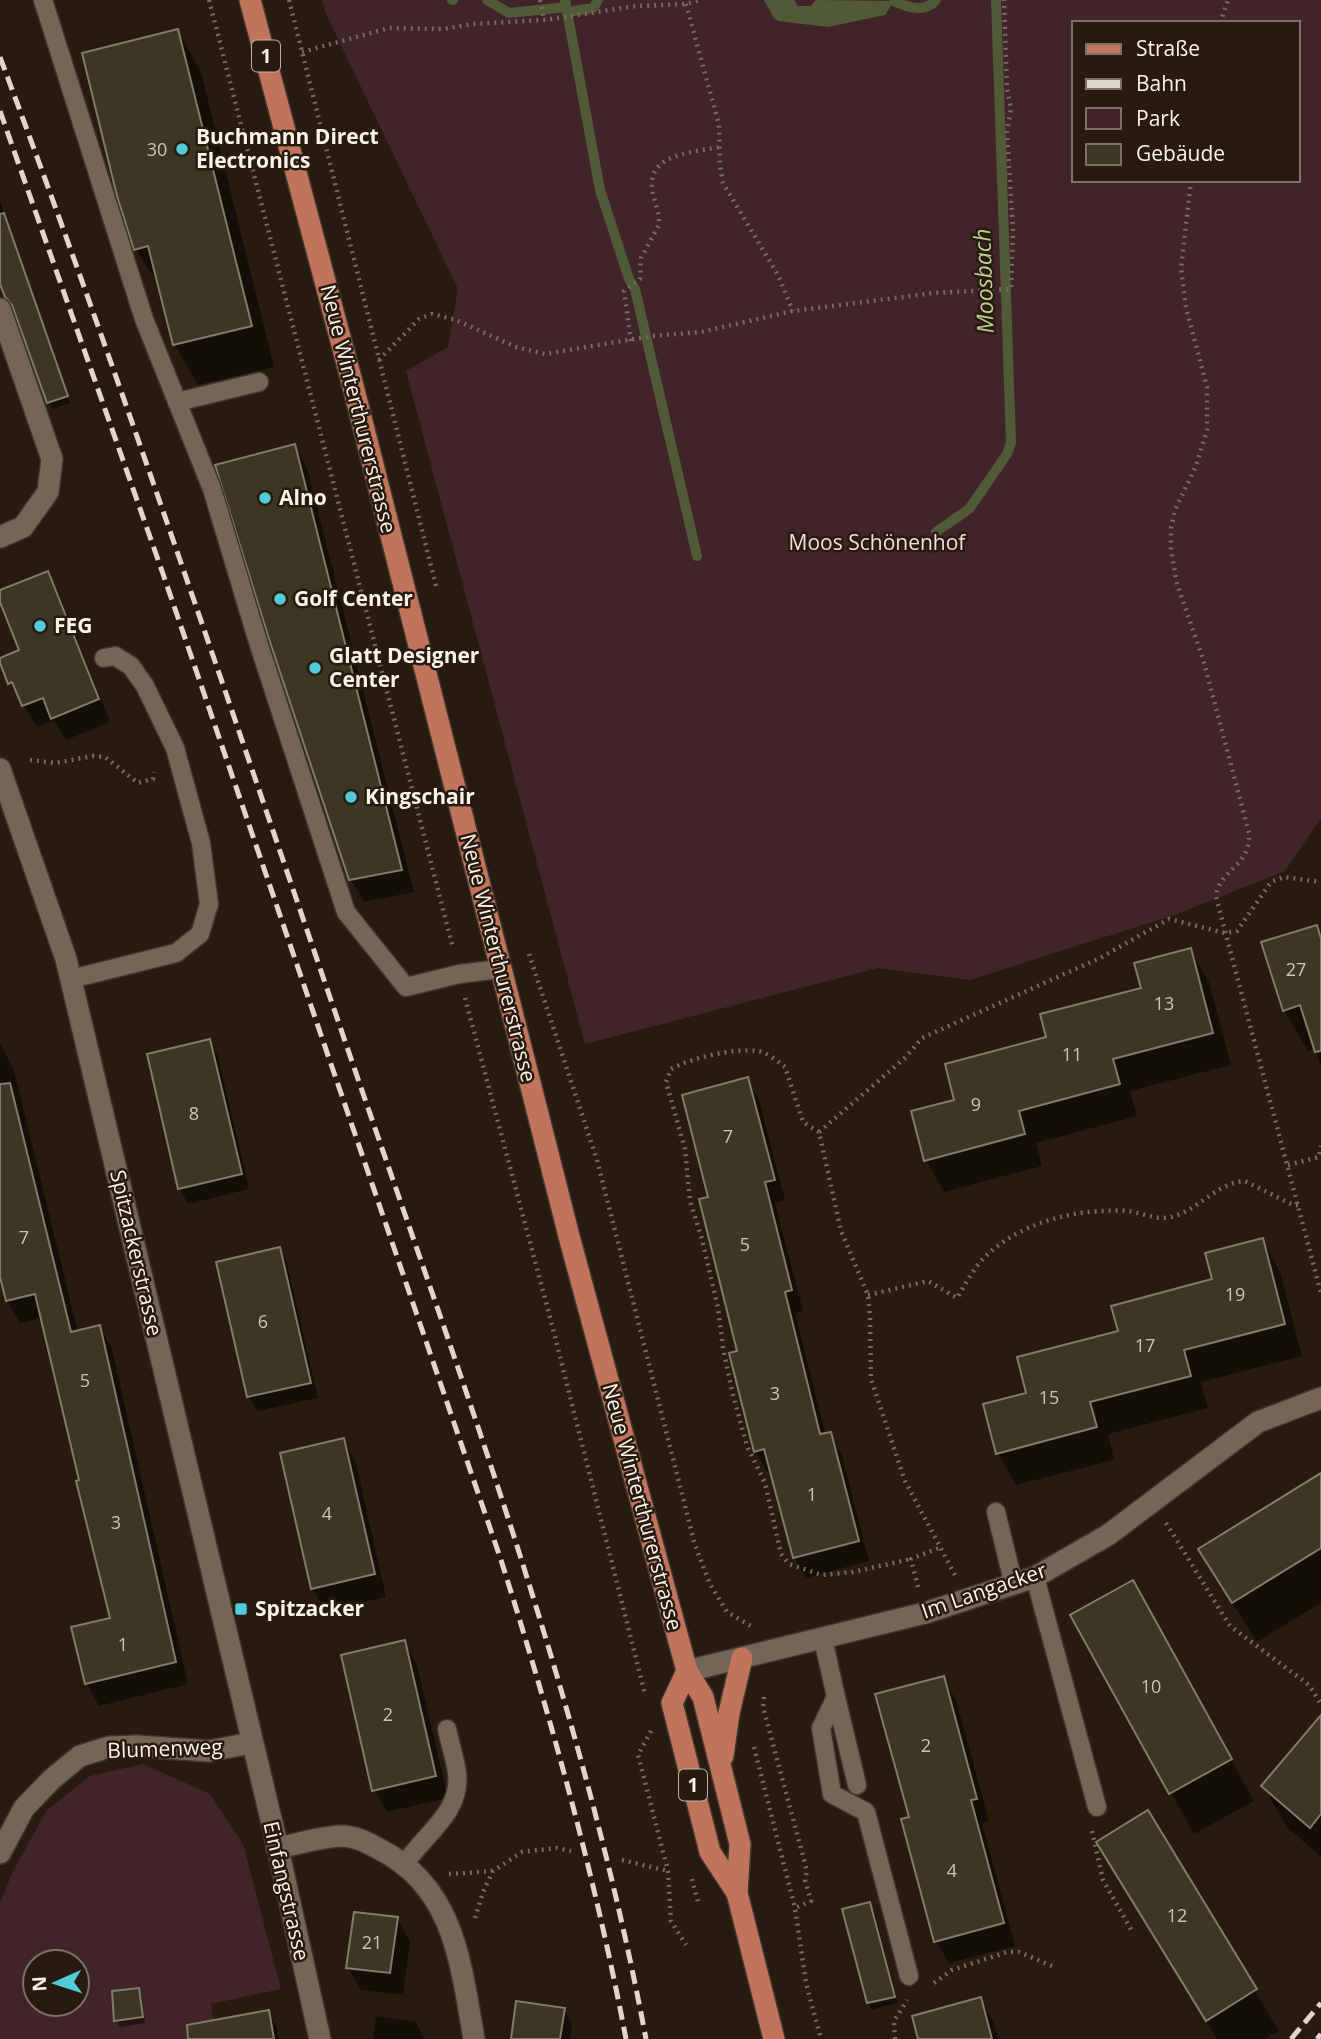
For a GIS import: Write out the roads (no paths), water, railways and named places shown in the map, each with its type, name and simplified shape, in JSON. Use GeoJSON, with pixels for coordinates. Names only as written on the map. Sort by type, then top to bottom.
{"type":"FeatureCollection","features":[{"type":"Feature","properties":{"kind":"main road","name":"Neue Winterthurerstrasse"},"geometry":{"type":"LineString","coordinates":[[250,0],[353,386],[584,1293],[687,1671],[703,1697],[722,1768],[740,1844],[737,1893],[774,2039]]}},
{"type":"Feature","properties":{"kind":"main road"},"geometry":{"type":"LineString","coordinates":[[722,1768],[729,1713],[750,1656]]}},
{"type":"Feature","properties":{"kind":"main road","name":"Neue Winterthurerstrasse"},"geometry":{"type":"LineString","coordinates":[[687,1671],[672,1703],[710,1852],[737,1893]]}},
{"type":"Feature","properties":{"kind":"street"},"geometry":{"type":"LineString","coordinates":[[0,309],[52,459],[48,492],[23,527],[0,537]]}},
{"type":"Feature","properties":{"kind":"street","name":"Spitzackerstrasse"},"geometry":{"type":"LineString","coordinates":[[0,769],[66,959],[251,1743]]}},
{"type":"Feature","properties":{"kind":"street","name":"Im Langacker"},"geometry":{"type":"LineString","coordinates":[[687,1671],[925,1613],[1035,1577],[1108,1535],[1258,1422],[1321,1398]]}},
{"type":"Feature","properties":{"kind":"street","name":"Einfangstrasse"},"geometry":{"type":"LineString","coordinates":[[251,1743],[320,2039]]}},
{"type":"Feature","properties":{"kind":"street","name":"Blumenweg"},"geometry":{"type":"LineString","coordinates":[[0,1853],[24,1808],[52,1779],[80,1756],[108,1747],[137,1746],[209,1751],[251,1743]]}},
{"type":"Feature","properties":{"kind":"street"},"geometry":{"type":"LineString","coordinates":[[277,1848],[341,1836],[359,1839],[390,1855],[416,1874],[433,1893],[449,1925],[462,1973],[474,2039]]}},
{"type":"Feature","properties":{"kind":"lane"},"geometry":{"type":"LineString","coordinates":[[43,0],[144,319],[212,489],[258,642],[346,912],[406,987],[459,974],[500,969]]}},
{"type":"Feature","properties":{"kind":"lane"},"geometry":{"type":"LineString","coordinates":[[177,402],[259,382]]}},
{"type":"Feature","properties":{"kind":"lane"},"geometry":{"type":"LineString","coordinates":[[71,979],[176,953],[200,934],[209,904],[201,843],[175,748],[145,686],[131,666],[115,656],[104,659]]}},
{"type":"Feature","properties":{"kind":"lane"},"geometry":{"type":"LineString","coordinates":[[996,1511],[1014,1585]]}},
{"type":"Feature","properties":{"kind":"lane"},"geometry":{"type":"LineString","coordinates":[[1035,1577],[1097,1807]]}},
{"type":"Feature","properties":{"kind":"lane"},"geometry":{"type":"LineString","coordinates":[[823,1639],[857,1785]]}},
{"type":"Feature","properties":{"kind":"lane"},"geometry":{"type":"LineString","coordinates":[[836,1697],[821,1728],[832,1794],[866,1812],[911,1983]]}},
{"type":"Feature","properties":{"kind":"lane"},"geometry":{"type":"LineString","coordinates":[[404,1865],[414,1849],[452,1808],[457,1791],[457,1774],[447,1729]]}},
{"type":"Feature","properties":{"kind":"waterway"},"geometry":{"type":"LineString","coordinates":[[487,0],[509,13],[566,7]]}},
{"type":"Feature","properties":{"kind":"waterway"},"geometry":{"type":"LineString","coordinates":[[565,0],[600,190],[629,279],[635,289],[697,556]]}},
{"type":"Feature","properties":{"kind":"waterway"},"geometry":{"type":"LineString","coordinates":[[567,12],[593,8],[598,0]]}},
{"type":"Feature","properties":{"kind":"waterway"},"geometry":{"type":"LineString","coordinates":[[894,1],[922,8],[936,0]]}},
{"type":"Feature","properties":{"kind":"waterway","name":"Moosbach"},"geometry":{"type":"LineString","coordinates":[[936,532],[969,509],[1007,454],[1011,443],[996,0]]}},
{"type":"Feature","properties":{"kind":"railway"},"geometry":{"type":"LineString","coordinates":[[0,57],[182,565],[480,1433],[556,1673],[590,1794],[646,2039]]}},
{"type":"Feature","properties":{"kind":"railway"},"geometry":{"type":"LineString","coordinates":[[0,111],[162,571],[501,1560],[571,1798],[626,2039]]}},
{"type":"Feature","properties":{"kind":"railway"},"geometry":{"type":"LineString","coordinates":[[1291,2039],[1321,2003]]}},
{"type":"Feature","properties":{"kind":"railway"},"geometry":{"type":"LineString","coordinates":[[1317,2039],[1321,2034]]}},
{"type":"Feature","properties":{"kind":"place","name":"Buchmann Direct Electronics"},"geometry":{"type":"Point","coordinates":[182,149]}},
{"type":"Feature","properties":{"kind":"place","name":"Alno"},"geometry":{"type":"Point","coordinates":[265,498]}},
{"type":"Feature","properties":{"kind":"place","name":"Golf Center"},"geometry":{"type":"Point","coordinates":[280,599]}},
{"type":"Feature","properties":{"kind":"place","name":"FEG"},"geometry":{"type":"Point","coordinates":[40,626]}},
{"type":"Feature","properties":{"kind":"place","name":"Glatt Designer Center"},"geometry":{"type":"Point","coordinates":[315,668]}},
{"type":"Feature","properties":{"kind":"place","name":"Kingschair"},"geometry":{"type":"Point","coordinates":[351,797]}},
{"type":"Feature","properties":{"kind":"place","name":"Spitzacker"},"geometry":{"type":"Point","coordinates":[241,1609]}},
{"type":"Feature","properties":{"kind":"park label","name":"Moos Schönenhof"},"geometry":{"type":"Point","coordinates":[877,543]}}]}
